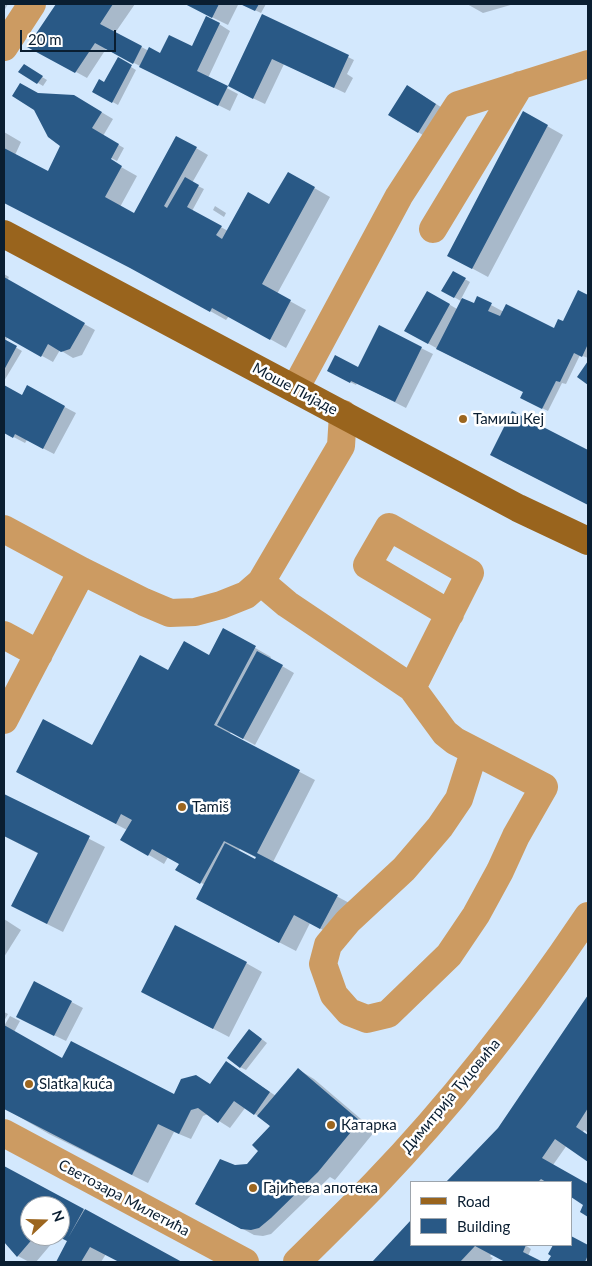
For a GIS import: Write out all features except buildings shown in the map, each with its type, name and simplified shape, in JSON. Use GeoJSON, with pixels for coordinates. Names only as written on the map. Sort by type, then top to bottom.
{"type":"FeatureCollection","features":[{"type":"Feature","properties":{"kind":"main road","name":"Моше Пијаде"},"geometry":{"type":"LineString","coordinates":[[4,234],[518,508],[588,541]]}},
{"type":"Feature","properties":{"kind":"street"},"geometry":{"type":"LineString","coordinates":[[4,47],[32,4]]}},
{"type":"Feature","properties":{"kind":"street"},"geometry":{"type":"LineString","coordinates":[[295,389],[399,196],[458,105],[588,64]]}},
{"type":"Feature","properties":{"kind":"street"},"geometry":{"type":"LineString","coordinates":[[433,229],[520,85]]}},
{"type":"Feature","properties":{"kind":"street"},"geometry":{"type":"LineString","coordinates":[[4,529],[82,572],[144,602],[170,612],[195,612],[221,605],[246,595],[261,582],[341,446],[343,414]]}},
{"type":"Feature","properties":{"kind":"street"},"geometry":{"type":"LineString","coordinates":[[4,720],[82,572]]}},
{"type":"Feature","properties":{"kind":"street"},"geometry":{"type":"LineString","coordinates":[[261,582],[287,604],[412,688],[445,733],[455,741],[544,788],[516,836],[500,871],[476,915],[449,955],[388,1014],[367,1019],[349,1012],[334,995],[323,964],[328,945],[348,921],[404,869],[440,827],[459,798],[474,752]]}},
{"type":"Feature","properties":{"kind":"street"},"geometry":{"type":"LineString","coordinates":[[412,688],[450,614]]}},
{"type":"Feature","properties":{"kind":"street"},"geometry":{"type":"LineString","coordinates":[[4,635],[39,654]]}},
{"type":"Feature","properties":{"kind":"street","name":"Димитрија Туцовића"},"geometry":{"type":"LineString","coordinates":[[297,1262],[376,1183],[438,1113],[540,986],[588,916]]}},
{"type":"Feature","properties":{"kind":"street","name":"Светозара Милетића"},"geometry":{"type":"LineString","coordinates":[[4,1134],[245,1262]]}},
{"type":"Feature","properties":{"kind":"place","name":"Тамиш Кеј"},"geometry":{"type":"Point","coordinates":[463,419]}},
{"type":"Feature","properties":{"kind":"place","name":"Tamiš"},"geometry":{"type":"Point","coordinates":[182,807]}},
{"type":"Feature","properties":{"kind":"place","name":"Slatka kuća"},"geometry":{"type":"Point","coordinates":[29,1084]}},
{"type":"Feature","properties":{"kind":"place","name":"Катарка"},"geometry":{"type":"Point","coordinates":[331,1125]}},
{"type":"Feature","properties":{"kind":"place","name":"Гајићева апотека"},"geometry":{"type":"Point","coordinates":[253,1188]}}]}
